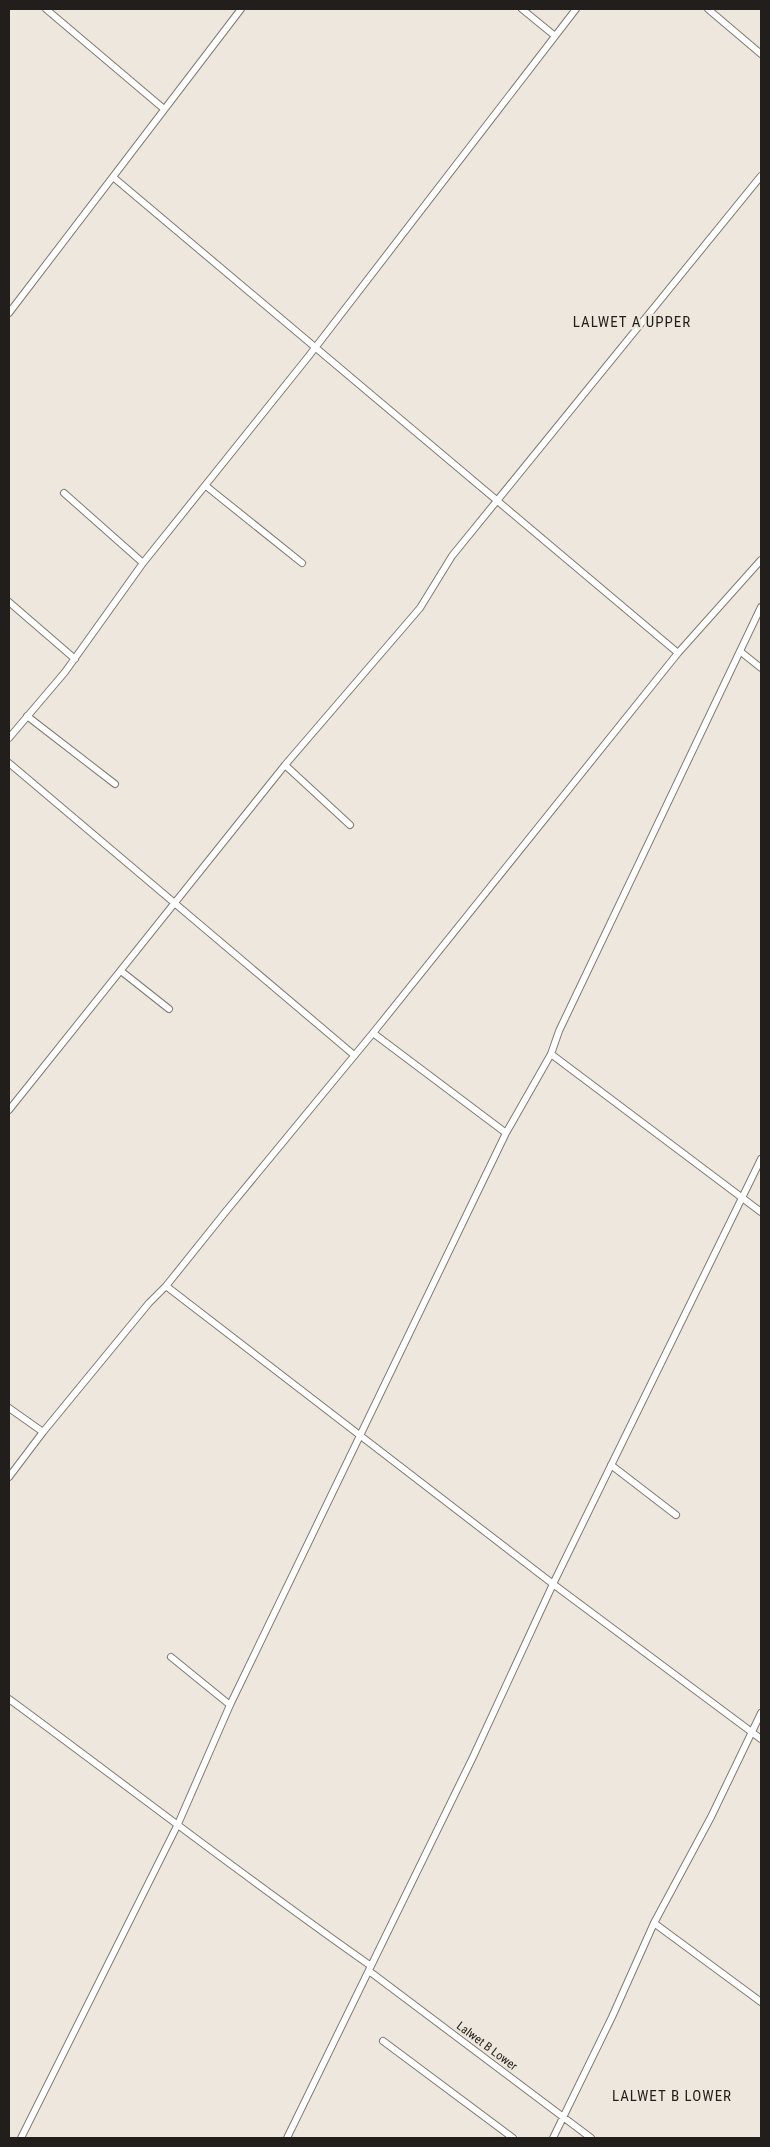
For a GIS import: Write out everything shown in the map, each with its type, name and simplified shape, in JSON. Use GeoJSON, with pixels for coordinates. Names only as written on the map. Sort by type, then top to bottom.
{"type":"FeatureCollection","features":[{"type":"Feature","properties":{"kind":"street"},"geometry":{"type":"LineString","coordinates":[[46,9],[164,109]]}},
{"type":"Feature","properties":{"kind":"street"},"geometry":{"type":"LineString","coordinates":[[9,313],[240,9]]}},
{"type":"Feature","properties":{"kind":"street"},"geometry":{"type":"LineString","coordinates":[[522,9],[555,36]]}},
{"type":"Feature","properties":{"kind":"street"},"geometry":{"type":"LineString","coordinates":[[9,738],[75,659],[143,563],[315,348],[576,9]]}},
{"type":"Feature","properties":{"kind":"street"},"geometry":{"type":"LineString","coordinates":[[708,9],[761,54]]}},
{"type":"Feature","properties":{"kind":"street"},"geometry":{"type":"LineString","coordinates":[[9,1110],[285,765],[420,608],[452,556],[761,176]]}},
{"type":"Feature","properties":{"kind":"street"},"geometry":{"type":"LineString","coordinates":[[113,177],[678,653]]}},
{"type":"Feature","properties":{"kind":"street"},"geometry":{"type":"LineString","coordinates":[[206,486],[302,563]]}},
{"type":"Feature","properties":{"kind":"street"},"geometry":{"type":"LineString","coordinates":[[64,493],[143,563]]}},
{"type":"Feature","properties":{"kind":"street"},"geometry":{"type":"LineString","coordinates":[[9,1477],[43,1432],[166,1286],[373,1033],[678,653],[761,560]]}},
{"type":"Feature","properties":{"kind":"street"},"geometry":{"type":"LineString","coordinates":[[9,602],[75,659]]}},
{"type":"Feature","properties":{"kind":"street"},"geometry":{"type":"LineString","coordinates":[[22,2138],[178,1824],[230,1704],[506,1133],[551,1054],[559,1031],[761,607]]}},
{"type":"Feature","properties":{"kind":"street"},"geometry":{"type":"LineString","coordinates":[[741,652],[761,668]]}},
{"type":"Feature","properties":{"kind":"street"},"geometry":{"type":"LineString","coordinates":[[27,716],[115,784]]}},
{"type":"Feature","properties":{"kind":"street"},"geometry":{"type":"LineString","coordinates":[[9,763],[354,1055]]}},
{"type":"Feature","properties":{"kind":"street"},"geometry":{"type":"LineString","coordinates":[[285,765],[350,825]]}},
{"type":"Feature","properties":{"kind":"street"},"geometry":{"type":"LineString","coordinates":[[121,970],[169,1009]]}},
{"type":"Feature","properties":{"kind":"street"},"geometry":{"type":"LineString","coordinates":[[373,1033],[506,1133]]}},
{"type":"Feature","properties":{"kind":"street"},"geometry":{"type":"LineString","coordinates":[[551,1054],[761,1212]]}},
{"type":"Feature","properties":{"kind":"street"},"geometry":{"type":"LineString","coordinates":[[288,2138],[473,1757],[552,1584],[761,1159]]}},
{"type":"Feature","properties":{"kind":"street"},"geometry":{"type":"LineString","coordinates":[[166,1286],[552,1584],[761,1739]]}},
{"type":"Feature","properties":{"kind":"street"},"geometry":{"type":"LineString","coordinates":[[9,1408],[43,1432]]}},
{"type":"Feature","properties":{"kind":"street"},"geometry":{"type":"LineString","coordinates":[[611,1465],[676,1515]]}},
{"type":"Feature","properties":{"kind":"street"},"geometry":{"type":"LineString","coordinates":[[171,1657],[230,1704]]}},
{"type":"Feature","properties":{"kind":"street","name":"Lalwet B Lower"},"geometry":{"type":"LineString","coordinates":[[9,1699],[178,1824],[591,2138]]}},
{"type":"Feature","properties":{"kind":"street"},"geometry":{"type":"LineString","coordinates":[[553,2138],[612,2017],[654,1923],[712,1817],[761,1713]]}},
{"type":"Feature","properties":{"kind":"street"},"geometry":{"type":"LineString","coordinates":[[654,1923],[761,2002]]}},
{"type":"Feature","properties":{"kind":"street"},"geometry":{"type":"LineString","coordinates":[[383,2040],[513,2138]]}},
{"type":"Feature","properties":{"kind":"district","name":"LALWET A UPPER"},"geometry":{"type":"Point","coordinates":[632,322]}},
{"type":"Feature","properties":{"kind":"district","name":"LALWET B LOWER"},"geometry":{"type":"Point","coordinates":[672,2096]}}]}
